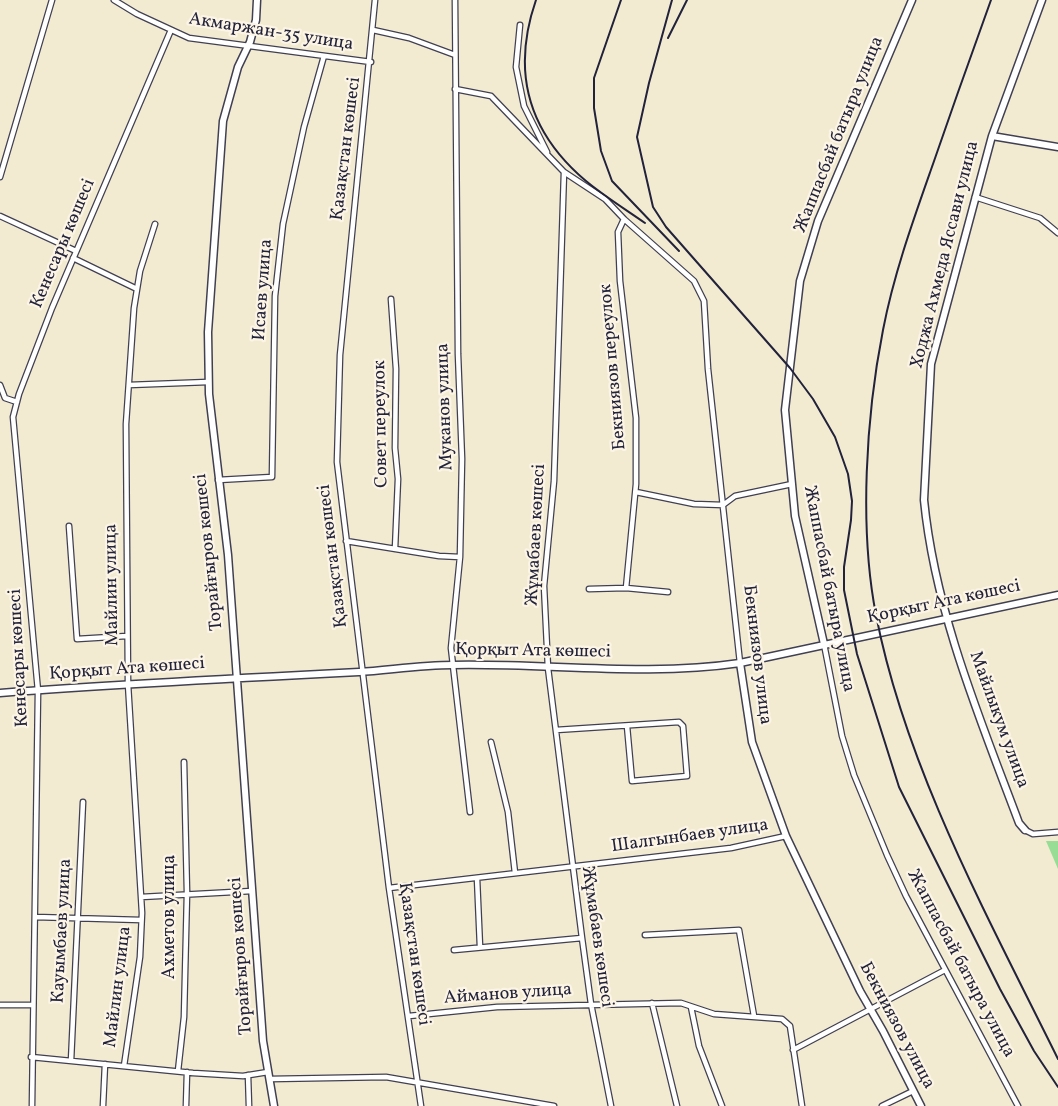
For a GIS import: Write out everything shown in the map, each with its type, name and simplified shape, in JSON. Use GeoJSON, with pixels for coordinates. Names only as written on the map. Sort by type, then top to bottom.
{"type":"FeatureCollection","features":[{"type":"Feature","properties":{"kind":"street"},"geometry":{"type":"LineString","coordinates":[[0,177],[52,0]]}},
{"type":"Feature","properties":{"kind":"street","name":"Акмаржан-35 улица"},"geometry":{"type":"LineString","coordinates":[[114,0],[189,38],[371,62]]}},
{"type":"Feature","properties":{"kind":"street","name":"Торайғыров көшесі"},"geometry":{"type":"LineString","coordinates":[[257,0],[256,20],[238,67],[223,121],[208,332],[208,382],[228,555],[263,1041],[274,1106]]}},
{"type":"Feature","properties":{"kind":"street","name":"Қазақстан көшесі"},"geometry":{"type":"LineString","coordinates":[[375,0],[371,62],[354,203],[340,355],[337,462],[389,888],[421,1106]]}},
{"type":"Feature","properties":{"kind":"street","name":"Муканов улица"},"geometry":{"type":"LineString","coordinates":[[455,0],[458,344],[462,459],[460,558],[451,648],[470,812]]}},
{"type":"Feature","properties":{"kind":"street","name":"Жаппасбай батыра улица"},"geometry":{"type":"LineString","coordinates":[[912,0],[818,221],[800,281],[785,410],[795,516],[824,644],[837,715],[854,776],[906,896],[1018,1106]]}},
{"type":"Feature","properties":{"kind":"street","name":"Ходжа Ахмеда Яссави улица"},"geometry":{"type":"LineString","coordinates":[[946,618],[926,521],[924,500],[931,364],[974,197],[992,136],[1042,0]]}},
{"type":"Feature","properties":{"kind":"street"},"geometry":{"type":"LineString","coordinates":[[520,25],[516,67],[524,106],[548,156]]}},
{"type":"Feature","properties":{"kind":"street","name":"Кенесары көшесі"},"geometry":{"type":"LineString","coordinates":[[32,1106],[31,1057],[38,690],[14,417],[17,402],[73,258],[171,30]]}},
{"type":"Feature","properties":{"kind":"street"},"geometry":{"type":"LineString","coordinates":[[373,30],[409,38],[455,55]]}},
{"type":"Feature","properties":{"kind":"street","name":"Исаев улица"},"geometry":{"type":"LineString","coordinates":[[218,480],[272,477],[275,296],[283,224],[304,127],[324,56]]}},
{"type":"Feature","properties":{"kind":"street","name":"Бекниязов улица"},"geometry":{"type":"LineString","coordinates":[[455,89],[491,96],[564,172],[605,199],[624,219],[694,281],[704,301],[708,369],[740,663],[752,742],[786,836],[860,991],[921,1106]]}},
{"type":"Feature","properties":{"kind":"street"},"geometry":{"type":"LineString","coordinates":[[992,136],[1058,147]]}},
{"type":"Feature","properties":{"kind":"street","name":"Жұмабаев көшесі"},"geometry":{"type":"LineString","coordinates":[[564,172],[554,481],[544,586],[548,668],[591,1004],[611,1106]]}},
{"type":"Feature","properties":{"kind":"street"},"geometry":{"type":"LineString","coordinates":[[974,197],[1040,218],[1058,233]]}},
{"type":"Feature","properties":{"kind":"street"},"geometry":{"type":"LineString","coordinates":[[0,216],[76,251]]}},
{"type":"Feature","properties":{"kind":"street","name":"Бекниязов переулок"},"geometry":{"type":"LineString","coordinates":[[624,219],[618,232],[620,282],[636,418],[636,492],[626,588]]}},
{"type":"Feature","properties":{"kind":"street","name":"Майлин улица"},"geometry":{"type":"LineString","coordinates":[[124,1066],[140,957],[141,920],[128,684],[126,442],[137,289],[140,271],[155,224]]}},
{"type":"Feature","properties":{"kind":"street"},"geometry":{"type":"LineString","coordinates":[[73,258],[137,289]]}},
{"type":"Feature","properties":{"kind":"street","name":"Совет переулок"},"geometry":{"type":"LineString","coordinates":[[392,299],[396,369],[395,448],[398,479],[394,549]]}},
{"type":"Feature","properties":{"kind":"street"},"geometry":{"type":"LineString","coordinates":[[129,385],[208,382]]}},
{"type":"Feature","properties":{"kind":"street"},"geometry":{"type":"LineString","coordinates":[[0,385],[5,398],[17,402]]}},
{"type":"Feature","properties":{"kind":"street"},"geometry":{"type":"LineString","coordinates":[[636,492],[694,504],[723,506],[735,496],[792,484]]}},
{"type":"Feature","properties":{"kind":"street"},"geometry":{"type":"LineString","coordinates":[[69,526],[77,640],[128,636]]}},
{"type":"Feature","properties":{"kind":"street"},"geometry":{"type":"LineString","coordinates":[[346,541],[460,558]]}},
{"type":"Feature","properties":{"kind":"street"},"geometry":{"type":"LineString","coordinates":[[589,589],[626,588],[668,592]]}},
{"type":"Feature","properties":{"kind":"street","name":"Қорқыт Ата көшесі"},"geometry":{"type":"LineString","coordinates":[[0,694],[128,684],[363,672],[453,665],[548,668],[696,668],[740,663],[1058,595]]}},
{"type":"Feature","properties":{"kind":"street","name":"Майлыкум улица"},"geometry":{"type":"LineString","coordinates":[[946,618],[998,767],[1019,823],[1025,830]]}},
{"type":"Feature","properties":{"kind":"street"},"geometry":{"type":"LineString","coordinates":[[556,730],[627,726],[682,724],[687,776],[632,781],[627,726]]}},
{"type":"Feature","properties":{"kind":"street"},"geometry":{"type":"LineString","coordinates":[[491,742],[508,812],[515,873]]}},
{"type":"Feature","properties":{"kind":"street","name":"Ахметов улица"},"geometry":{"type":"LineString","coordinates":[[178,1071],[184,1016],[187,893],[184,762]]}},
{"type":"Feature","properties":{"kind":"street","name":"Кауымбаев улица"},"geometry":{"type":"LineString","coordinates":[[72,1061],[83,802]]}},
{"type":"Feature","properties":{"kind":"street"},"geometry":{"type":"LineString","coordinates":[[1025,830],[1033,834],[1058,832]]}},
{"type":"Feature","properties":{"kind":"street","name":"Шалгынбаев улица"},"geometry":{"type":"LineString","coordinates":[[389,888],[731,848],[786,836]]}},
{"type":"Feature","properties":{"kind":"street"},"geometry":{"type":"LineString","coordinates":[[477,878],[480,947]]}},
{"type":"Feature","properties":{"kind":"street"},"geometry":{"type":"LineString","coordinates":[[141,897],[187,893],[252,891]]}},
{"type":"Feature","properties":{"kind":"street"},"geometry":{"type":"LineString","coordinates":[[35,917],[141,920]]}},
{"type":"Feature","properties":{"kind":"street"},"geometry":{"type":"LineString","coordinates":[[645,935],[739,930],[754,1016]]}},
{"type":"Feature","properties":{"kind":"street"},"geometry":{"type":"LineString","coordinates":[[454,950],[582,938]]}},
{"type":"Feature","properties":{"kind":"street"},"geometry":{"type":"LineString","coordinates":[[802,1106],[793,1050],[945,970]]}},
{"type":"Feature","properties":{"kind":"street"},"geometry":{"type":"LineString","coordinates":[[652,1003],[677,1106]]}},
{"type":"Feature","properties":{"kind":"street","name":"Айманов улица"},"geometry":{"type":"LineString","coordinates":[[409,1016],[497,1007],[681,1003],[714,1014],[754,1016],[787,1022],[793,1050]]}},
{"type":"Feature","properties":{"kind":"street"},"geometry":{"type":"LineString","coordinates":[[0,1005],[33,1005]]}},
{"type":"Feature","properties":{"kind":"street"},"geometry":{"type":"LineString","coordinates":[[691,1007],[699,1046],[722,1106]]}},
{"type":"Feature","properties":{"kind":"street"},"geometry":{"type":"LineString","coordinates":[[31,1057],[187,1072],[269,1076],[386,1077],[554,1106]]}},
{"type":"Feature","properties":{"kind":"street","name":"Майлин улица"},"geometry":{"type":"LineString","coordinates":[[103,1106],[105,1064]]}},
{"type":"Feature","properties":{"kind":"street"},"geometry":{"type":"LineString","coordinates":[[186,1106],[187,1072]]}},
{"type":"Feature","properties":{"kind":"street"},"geometry":{"type":"LineString","coordinates":[[248,1075],[249,1106]]}},
{"type":"Feature","properties":{"kind":"street"},"geometry":{"type":"LineString","coordinates":[[882,1106],[913,1091]]}},
{"type":"Feature","properties":{"kind":"green space"},"geometry":{"type":"Polygon","coordinates":[[[1046,841],[1058,841],[1058,869],[1046,841]]]}},
{"type":"Feature","properties":{"kind":"railway"},"geometry":{"type":"LineString","coordinates":[[536,0],[525,52],[526,76],[530,99],[538,121],[550,142],[566,162],[586,181],[645,223]]}},
{"type":"Feature","properties":{"kind":"railway"},"geometry":{"type":"LineString","coordinates":[[621,0],[594,78],[594,108],[601,151],[612,181],[679,251]]}},
{"type":"Feature","properties":{"kind":"railway"},"geometry":{"type":"LineString","coordinates":[[672,0],[649,83],[637,137],[653,207],[666,227],[790,368],[813,399],[835,437],[848,474],[852,501],[844,567],[844,590],[857,654],[899,787],[1000,989],[1034,1051],[1058,1087]]}},
{"type":"Feature","properties":{"kind":"railway"},"geometry":{"type":"LineString","coordinates":[[668,38],[687,0]]}},
{"type":"Feature","properties":{"kind":"railway"},"geometry":{"type":"LineString","coordinates":[[991,0],[912,225],[883,330],[872,399],[869,435],[866,509],[868,546],[876,615],[890,673],[907,730],[952,842],[1058,1059]]}}]}
